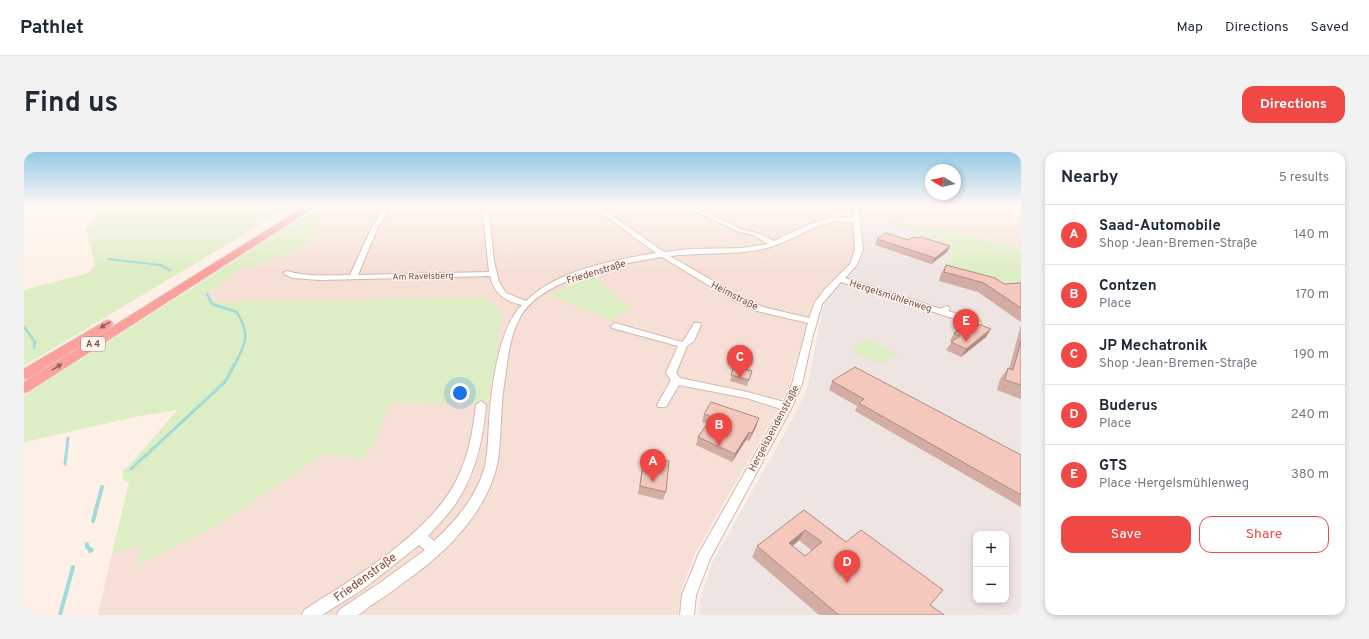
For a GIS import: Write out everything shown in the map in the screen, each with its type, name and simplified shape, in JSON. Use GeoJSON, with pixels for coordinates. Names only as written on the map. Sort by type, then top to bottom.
{"type":"FeatureCollection","features":[{"type":"Feature","properties":{"kind":"highway","name":"A 4"},"geometry":{"type":"LineString","coordinates":[[182,283],[267,228]]}},
{"type":"Feature","properties":{"kind":"highway","name":"A 4"},"geometry":{"type":"LineString","coordinates":[[24,375],[276,228]]}},
{"type":"Feature","properties":{"kind":"highway","name":"A 4"},"geometry":{"type":"LineString","coordinates":[[24,388],[156,298]]}},
{"type":"Feature","properties":{"kind":"street"},"geometry":{"type":"LineString","coordinates":[[353,278],[375,228]]}},
{"type":"Feature","properties":{"kind":"street"},"geometry":{"type":"LineString","coordinates":[[488,228],[494,274],[498,288],[505,296],[525,304]]}},
{"type":"Feature","properties":{"kind":"street","name":"Heimstraße"},"geometry":{"type":"LineString","coordinates":[[625,228],[662,254],[749,304],[813,322]]}},
{"type":"Feature","properties":{"kind":"street"},"geometry":{"type":"LineString","coordinates":[[734,228],[755,234],[774,244]]}},
{"type":"Feature","properties":{"kind":"street","name":"Friedenstraße"},"geometry":{"type":"LineString","coordinates":[[344,615],[407,572],[435,550],[459,524],[479,494],[488,474],[493,451],[498,387],[510,331],[513,322],[525,304],[537,294],[585,272],[662,254],[686,251],[745,250],[774,244],[805,228]]}},
{"type":"Feature","properties":{"kind":"street","name":"Hergelsbendenstraße"},"geometry":{"type":"LineString","coordinates":[[688,615],[689,595],[704,557],[787,407],[797,384],[818,304],[853,265],[857,256],[859,248],[857,228]]}},
{"type":"Feature","properties":{"kind":"street","name":"Am Ravelsberg"},"geometry":{"type":"LineString","coordinates":[[287,274],[302,277],[353,278],[494,274]]}},
{"type":"Feature","properties":{"kind":"street","name":"Hergelsmühlenweg"},"geometry":{"type":"LineString","coordinates":[[840,279],[944,311],[977,323]]}},
{"type":"Feature","properties":{"kind":"street"},"geometry":{"type":"LineString","coordinates":[[697,325],[689,342],[683,345],[671,372],[677,381],[747,395],[787,407]]}},
{"type":"Feature","properties":{"kind":"street"},"geometry":{"type":"LineString","coordinates":[[615,326],[683,345]]}},
{"type":"Feature","properties":{"kind":"street"},"geometry":{"type":"LineString","coordinates":[[662,405],[673,384],[677,381]]}},
{"type":"Feature","properties":{"kind":"street","name":"Friedenstraße"},"geometry":{"type":"LineString","coordinates":[[309,615],[356,585],[419,537],[450,502],[466,474],[476,445],[481,405]]}},
{"type":"Feature","properties":{"kind":"street"},"geometry":{"type":"LineString","coordinates":[[419,537],[435,550]]}},
{"type":"Feature","properties":{"kind":"shaded area"},"geometry":{"type":"Polygon","coordinates":[[[318,228],[853,228],[855,247],[851,261],[824,288],[813,303],[790,384],[777,411],[696,552],[682,588],[678,615],[98,615],[112,553],[141,545],[138,565],[220,524],[326,453],[362,460],[374,444],[389,402],[484,404],[487,401],[497,355],[214,302],[198,297],[212,291],[240,269],[265,262],[307,245],[318,228]]]}},
{"type":"Feature","properties":{"kind":"shaded area"},"geometry":{"type":"Polygon","coordinates":[[[862,228],[904,228],[943,240],[935,246],[954,253],[945,269],[1021,293],[1021,615],[699,615],[700,600],[712,563],[793,418],[807,389],[823,306],[834,291],[859,266],[864,249],[862,228]]]}},
{"type":"Feature","properties":{"kind":"shaded area"},"geometry":{"type":"Polygon","coordinates":[[[929,228],[1021,228],[1021,250],[946,228],[929,228]]]}},
{"type":"Feature","properties":{"kind":"green space"},"geometry":{"type":"Polygon","coordinates":[[[87,228],[255,228],[24,366],[24,290],[89,273],[95,265],[86,230],[87,228]]]}},
{"type":"Feature","properties":{"kind":"green space"},"geometry":{"type":"Polygon","coordinates":[[[286,228],[318,228],[307,245],[265,262],[240,269],[212,291],[198,297],[214,302],[486,298],[501,314],[497,355],[487,401],[484,404],[390,402],[374,444],[362,460],[326,453],[220,524],[138,565],[141,546],[112,553],[129,483],[123,479],[122,470],[128,467],[177,410],[134,417],[24,442],[24,396],[286,228]]]}},
{"type":"Feature","properties":{"kind":"green space"},"geometry":{"type":"Polygon","coordinates":[[[903,228],[946,228],[1021,250],[1021,293],[945,269],[954,253],[934,246],[942,240],[903,228]]]}},
{"type":"Feature","properties":{"kind":"green space"},"geometry":{"type":"Polygon","coordinates":[[[593,277],[616,294],[612,297],[632,306],[611,320],[591,310],[588,312],[549,294],[593,277]]]}},
{"type":"Feature","properties":{"kind":"green space"},"geometry":{"type":"Polygon","coordinates":[[[866,339],[897,354],[881,365],[851,350],[866,339]]]}},
{"type":"Feature","properties":{"kind":"building"},"geometry":{"type":"Polygon","coordinates":[[[886,233],[908,240],[913,237],[921,237],[950,246],[935,258],[877,239],[886,233]]]}},
{"type":"Feature","properties":{"kind":"building"},"geometry":{"type":"Polygon","coordinates":[[[946,265],[995,278],[1004,284],[1021,283],[1021,308],[984,283],[944,272],[946,265]]]}},
{"type":"Feature","properties":{"kind":"building"},"geometry":{"type":"Polygon","coordinates":[[[971,321],[991,329],[966,349],[951,342],[960,336],[954,333],[971,321]]]}},
{"type":"Feature","properties":{"kind":"building"},"geometry":{"type":"Polygon","coordinates":[[[1021,341],[1021,385],[1005,380],[1008,368],[1013,370],[1021,341]]]}},
{"type":"Feature","properties":{"kind":"building"},"geometry":{"type":"Polygon","coordinates":[[[734,366],[752,371],[749,380],[731,375],[734,366]]]}},
{"type":"Feature","properties":{"kind":"building"},"geometry":{"type":"Polygon","coordinates":[[[855,367],[1021,455],[1021,495],[859,403],[864,399],[832,381],[855,367]]]}},
{"type":"Feature","properties":{"kind":"building"},"geometry":{"type":"Polygon","coordinates":[[[711,402],[759,418],[752,433],[749,432],[735,454],[698,437],[712,417],[704,414],[711,402]]]}},
{"type":"Feature","properties":{"kind":"building"},"geometry":{"type":"Polygon","coordinates":[[[644,456],[669,461],[666,492],[640,486],[644,456]]]}},
{"type":"Feature","properties":{"kind":"building"},"geometry":{"type":"Polygon","coordinates":[[[804,510],[846,542],[861,530],[943,590],[930,605],[944,615],[839,615],[757,546],[804,510]],[[805,530],[789,543],[805,556],[822,542],[805,530]]]}},
{"type":"Feature","properties":{"kind":"waterway"},"geometry":{"type":"LineString","coordinates":[[108,259],[160,265],[170,270]]}},
{"type":"Feature","properties":{"kind":"waterway"},"geometry":{"type":"LineString","coordinates":[[207,294],[212,304],[237,312],[244,328],[244,345],[234,366]]}},
{"type":"Feature","properties":{"kind":"waterway"},"geometry":{"type":"LineString","coordinates":[[24,327],[35,342],[34,348]]}},
{"type":"Feature","properties":{"kind":"waterway"},"geometry":{"type":"LineString","coordinates":[[131,469],[225,382],[234,365]]}},
{"type":"Feature","properties":{"kind":"waterway"},"geometry":{"type":"LineString","coordinates":[[65,464],[68,438]]}},
{"type":"Feature","properties":{"kind":"waterway"},"geometry":{"type":"LineString","coordinates":[[93,521],[102,487]]}},
{"type":"Feature","properties":{"kind":"waterway"},"geometry":{"type":"LineString","coordinates":[[87,544],[87,547],[92,550],[90,551]]}},
{"type":"Feature","properties":{"kind":"waterway"},"geometry":{"type":"LineString","coordinates":[[60,615],[73,567]]}},
{"type":"Feature","properties":{"kind":"place","name":"GTS"},"geometry":{"type":"Point","coordinates":[966,342]}},
{"type":"Feature","properties":{"kind":"place","name":"JP Mechatronik"},"geometry":{"type":"Point","coordinates":[740,378]}},
{"type":"Feature","properties":{"kind":"place","name":"Contzen"},"geometry":{"type":"Point","coordinates":[719,446]}},
{"type":"Feature","properties":{"kind":"place","name":"Saad-Automobile"},"geometry":{"type":"Point","coordinates":[653,482]}},
{"type":"Feature","properties":{"kind":"place","name":"Buderus"},"geometry":{"type":"Point","coordinates":[847,583]}}]}
